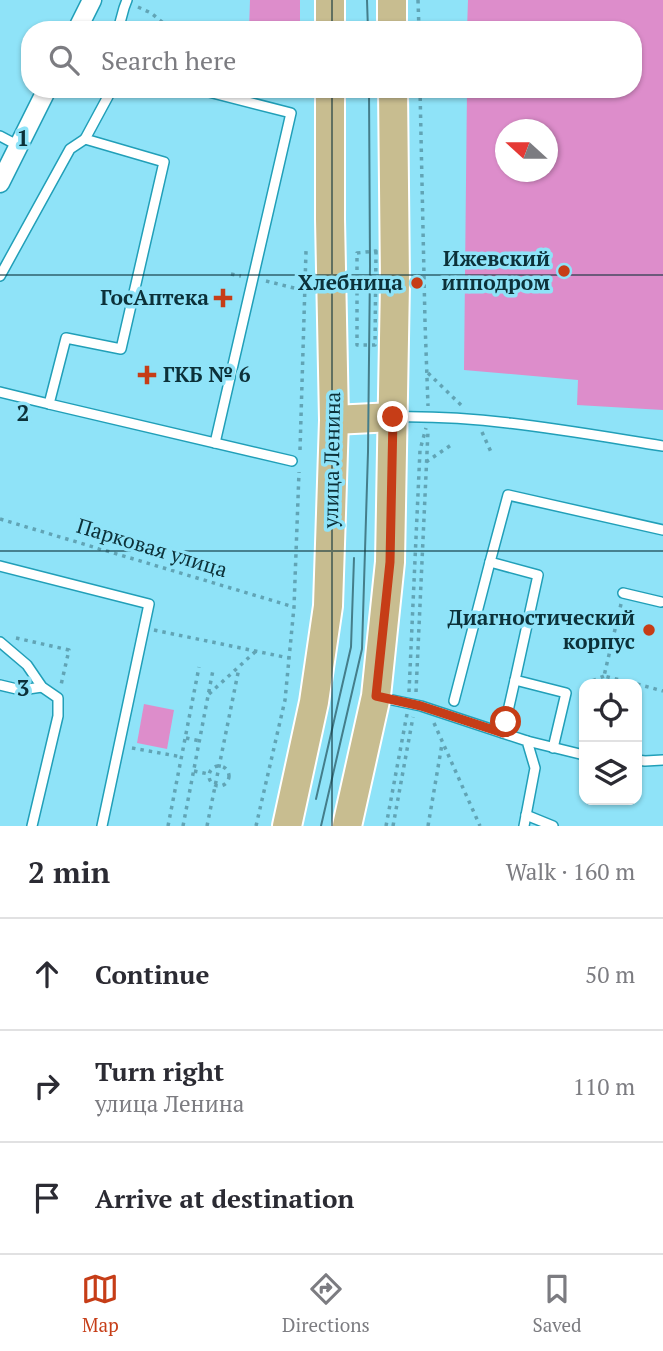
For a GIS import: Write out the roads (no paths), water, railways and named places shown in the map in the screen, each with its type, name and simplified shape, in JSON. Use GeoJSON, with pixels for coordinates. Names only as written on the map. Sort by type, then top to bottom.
{"type":"FeatureCollection","features":[{"type":"Feature","properties":{"kind":"main road"},"geometry":{"type":"LineString","coordinates":[[330,0],[330,21]]}},
{"type":"Feature","properties":{"kind":"main road"},"geometry":{"type":"LineString","coordinates":[[392,0],[392,21]]}},
{"type":"Feature","properties":{"kind":"main road","name":"улица Ленина"},"geometry":{"type":"LineString","coordinates":[[287,826],[314,702],[328,606],[334,420],[330,98]]}},
{"type":"Feature","properties":{"kind":"main road"},"geometry":{"type":"LineString","coordinates":[[347,826],[376,696],[390,562],[395,283],[393,98]]}},
{"type":"Feature","properties":{"kind":"main road"},"geometry":{"type":"LineString","coordinates":[[334,420],[393,417]]}},
{"type":"Feature","properties":{"kind":"street"},"geometry":{"type":"LineString","coordinates":[[82,21],[92,0]]}},
{"type":"Feature","properties":{"kind":"street"},"geometry":{"type":"LineString","coordinates":[[0,183],[43,98]]}},
{"type":"Feature","properties":{"kind":"lane"},"geometry":{"type":"LineString","coordinates":[[120,21],[127,0]]}},
{"type":"Feature","properties":{"kind":"lane"},"geometry":{"type":"LineString","coordinates":[[0,276],[70,149],[85,139],[107,98]]}},
{"type":"Feature","properties":{"kind":"lane"},"geometry":{"type":"LineString","coordinates":[[215,443],[291,113],[232,98]]}},
{"type":"Feature","properties":{"kind":"lane"},"geometry":{"type":"LineString","coordinates":[[0,136],[19,146]]}},
{"type":"Feature","properties":{"kind":"lane"},"geometry":{"type":"LineString","coordinates":[[49,404],[66,338],[121,349],[164,162],[85,139]]}},
{"type":"Feature","properties":{"kind":"lane"},"geometry":{"type":"LineString","coordinates":[[0,392],[215,443],[296,459]]}},
{"type":"Feature","properties":{"kind":"lane"},"geometry":{"type":"LineString","coordinates":[[393,417],[497,420],[663,446]]}},
{"type":"Feature","properties":{"kind":"lane"},"geometry":{"type":"LineString","coordinates":[[454,701],[508,495],[663,530]]}},
{"type":"Feature","properties":{"kind":"lane"},"geometry":{"type":"LineString","coordinates":[[490,562],[538,575],[503,733]]}},
{"type":"Feature","properties":{"kind":"lane"},"geometry":{"type":"LineString","coordinates":[[0,566],[149,604],[102,826]]}},
{"type":"Feature","properties":{"kind":"lane"},"geometry":{"type":"LineString","coordinates":[[623,593],[661,602]]}},
{"type":"Feature","properties":{"kind":"lane"},"geometry":{"type":"LineString","coordinates":[[0,642],[27,666],[42,687],[58,698],[58,716],[32,826]]}},
{"type":"Feature","properties":{"kind":"lane"},"geometry":{"type":"LineString","coordinates":[[515,680],[566,692],[553,748]]}},
{"type":"Feature","properties":{"kind":"lane"},"geometry":{"type":"LineString","coordinates":[[0,685],[21,690],[42,687]]}},
{"type":"Feature","properties":{"kind":"lane"},"geometry":{"type":"LineString","coordinates":[[376,696],[428,708],[527,741],[579,754]]}},
{"type":"Feature","properties":{"kind":"lane"},"geometry":{"type":"LineString","coordinates":[[524,826],[535,768],[527,741]]}},
{"type":"Feature","properties":{"kind":"lane"},"geometry":{"type":"LineString","coordinates":[[642,761],[663,760]]}},
{"type":"Feature","properties":{"kind":"lane"},"geometry":{"type":"LineString","coordinates":[[526,815],[553,826]]}},
{"type":"Feature","properties":{"kind":"tram line"},"geometry":{"type":"LineString","coordinates":[[367,0],[368,21]]}},
{"type":"Feature","properties":{"kind":"tram line"},"geometry":{"type":"LineString","coordinates":[[321,826],[362,649],[368,452],[369,98]]}},
{"type":"Feature","properties":{"kind":"tram line"},"geometry":{"type":"LineString","coordinates":[[316,799],[351,647],[354,558]]}},
{"type":"Feature","properties":{"kind":"place","name":"Ижевский ипподром"},"geometry":{"type":"Point","coordinates":[564,271]}},
{"type":"Feature","properties":{"kind":"place","name":"Хлебница"},"geometry":{"type":"Point","coordinates":[417,283]}},
{"type":"Feature","properties":{"kind":"place","name":"ГосАптека"},"geometry":{"type":"Point","coordinates":[223,298]}},
{"type":"Feature","properties":{"kind":"place","name":"ГКБ № 6"},"geometry":{"type":"Point","coordinates":[147,375]}},
{"type":"Feature","properties":{"kind":"place","name":"Диагностический корпус"},"geometry":{"type":"Point","coordinates":[649,630]}}]}
